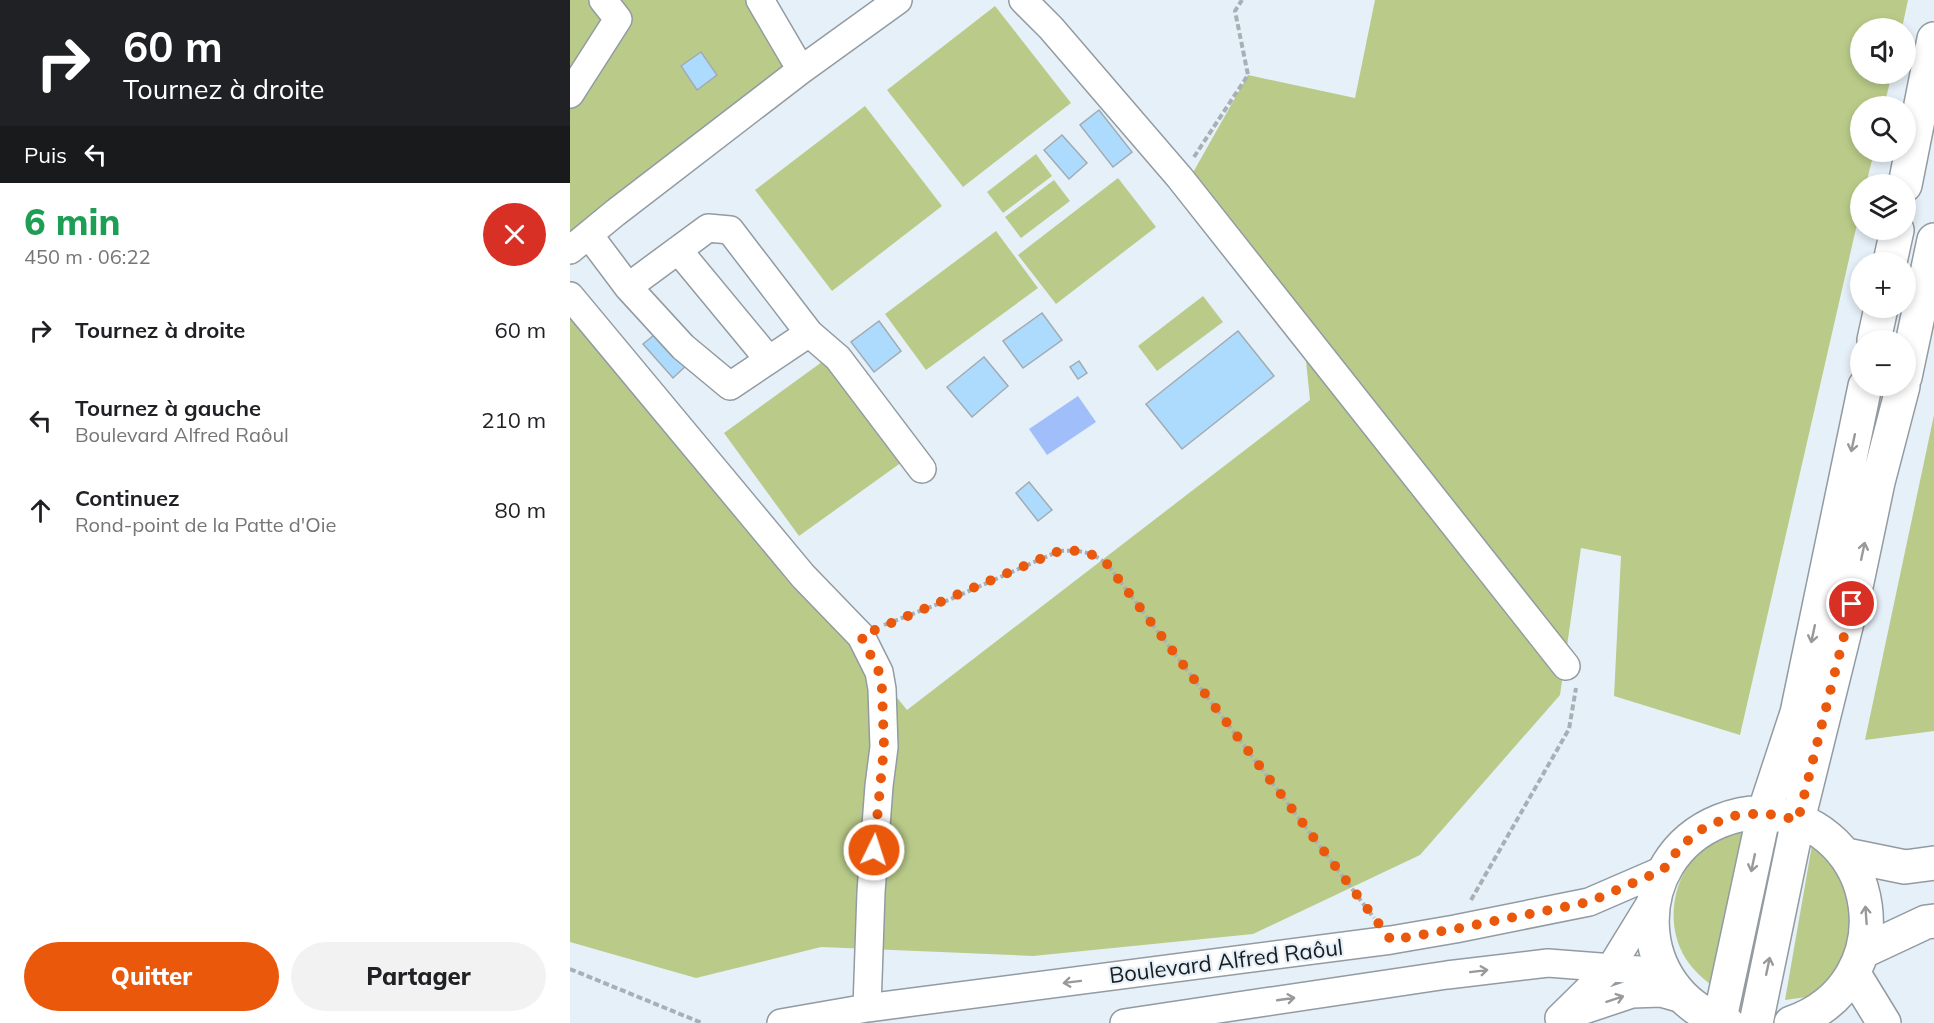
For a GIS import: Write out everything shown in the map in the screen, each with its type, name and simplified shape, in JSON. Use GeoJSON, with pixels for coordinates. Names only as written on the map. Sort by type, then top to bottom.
{"type":"FeatureCollection","features":[{"type":"Feature","properties":{"kind":"main road"},"geometry":{"type":"LineString","coordinates":[[1907,174],[1934,39]]}},
{"type":"Feature","properties":{"kind":"main road"},"geometry":{"type":"LineString","coordinates":[[1915,330],[1934,240]]}},
{"type":"Feature","properties":{"kind":"main road"},"geometry":{"type":"LineString","coordinates":[[1811,1021],[1834,999],[1859,963],[1868,918],[1862,885],[1846,855],[1825,835],[1798,820],[1764,813],[1733,816],[1705,827],[1681,846],[1659,883],[1651,922],[1655,948],[1665,972],[1686,1000],[1722,1022],[1764,813],[1797,713],[1863,396]]}},
{"type":"Feature","properties":{"kind":"main road"},"geometry":{"type":"LineString","coordinates":[[1756,1023],[1798,820],[1900,396]]}},
{"type":"Feature","properties":{"kind":"main road"},"geometry":{"type":"LineString","coordinates":[[1846,855],[1905,867],[1934,863]]}},
{"type":"Feature","properties":{"kind":"main road"},"geometry":{"type":"LineString","coordinates":[[1859,963],[1934,921]]}},
{"type":"Feature","properties":{"kind":"main road"},"geometry":{"type":"LineString","coordinates":[[1859,963],[1884,1023]]}},
{"type":"Feature","properties":{"kind":"street"},"geometry":{"type":"LineString","coordinates":[[570,94],[618,19],[603,0]]}},
{"type":"Feature","properties":{"kind":"street"},"geometry":{"type":"LineString","coordinates":[[760,0],[801,70]]}},
{"type":"Feature","properties":{"kind":"street"},"geometry":{"type":"LineString","coordinates":[[809,333],[730,386],[683,347],[628,287],[579,242],[801,70],[898,0]]}},
{"type":"Feature","properties":{"kind":"street"},"geometry":{"type":"LineString","coordinates":[[1023,0],[1059,37],[1180,178],[1566,666]]}},
{"type":"Feature","properties":{"kind":"street"},"geometry":{"type":"LineString","coordinates":[[628,287],[708,228],[730,230],[809,333],[838,358],[922,469]]}},
{"type":"Feature","properties":{"kind":"street"},"geometry":{"type":"LineString","coordinates":[[678,250],[769,360]]}},
{"type":"Feature","properties":{"kind":"street"},"geometry":{"type":"LineString","coordinates":[[570,296],[803,576],[861,636],[879,672],[882,689],[884,747],[871,892],[867,1008]]}},
{"type":"Feature","properties":{"kind":"street"},"geometry":{"type":"LineString","coordinates":[[1552,1020],[1611,967],[1659,883]]}},
{"type":"Feature","properties":{"kind":"street","name":"Boulevard Alfred Raôul"},"geometry":{"type":"LineString","coordinates":[[781,1023],[867,1008],[1391,940],[1589,902],[1659,883]]}},
{"type":"Feature","properties":{"kind":"street","name":"Boulevard Alfred Raôul"},"geometry":{"type":"LineString","coordinates":[[1124,1023],[1241,1014],[1447,975],[1548,963],[1665,972]]}},
{"type":"Feature","properties":{"kind":"street"},"geometry":{"type":"LineString","coordinates":[[1552,1020],[1632,994],[1660,993],[1686,1000]]}},
{"type":"Feature","properties":{"kind":"path"},"geometry":{"type":"LineString","coordinates":[[1180,178],[1248,75],[1235,11],[1242,0]]}},
{"type":"Feature","properties":{"kind":"path"},"geometry":{"type":"LineString","coordinates":[[861,636],[1059,551],[1077,550],[1094,554],[1107,564],[1391,940]]}},
{"type":"Feature","properties":{"kind":"path"},"geometry":{"type":"LineString","coordinates":[[1455,929],[1569,729],[1576,686],[1566,666]]}},
{"type":"Feature","properties":{"kind":"path"},"geometry":{"type":"LineString","coordinates":[[570,969],[702,1023]]}},
{"type":"Feature","properties":{"kind":"green space"},"geometry":{"type":"Polygon","coordinates":[[[570,0],[760,0],[801,70],[570,250],[570,0]]]}},
{"type":"Feature","properties":{"kind":"green space"},"geometry":{"type":"Polygon","coordinates":[[[1375,0],[1908,0],[1904,18],[1850,18],[1850,84],[1890,84],[1886,96],[1850,96],[1850,162],[1872,162],[1868,174],[1850,174],[1850,240],[1853,240],[1740,735],[1614,696],[1621,556],[1581,548],[1560,695],[1420,855],[1253,934],[1033,956],[821,947],[696,978],[570,942],[570,294],[907,710],[1310,400],[1304,342],[1182,192],[1248,75],[1355,98],[1375,0]]]}},
{"type":"Feature","properties":{"kind":"green space"},"geometry":{"type":"Polygon","coordinates":[[[995,6],[1071,103],[963,187],[887,90],[995,6]]]}},
{"type":"Feature","properties":{"kind":"green space"},"geometry":{"type":"Polygon","coordinates":[[[865,106],[942,206],[832,291],[755,190],[865,106]]]}},
{"type":"Feature","properties":{"kind":"green space"},"geometry":{"type":"Polygon","coordinates":[[[1036,154],[1052,176],[1003,213],[987,192],[1036,154]]]}},
{"type":"Feature","properties":{"kind":"green space"},"geometry":{"type":"Polygon","coordinates":[[[1118,178],[1156,227],[1056,304],[1018,255],[1118,178]]]}},
{"type":"Feature","properties":{"kind":"green space"},"geometry":{"type":"Polygon","coordinates":[[[1054,180],[1070,201],[1021,238],[1005,217],[1054,180]]]}},
{"type":"Feature","properties":{"kind":"green space"},"geometry":{"type":"Polygon","coordinates":[[[996,231],[1038,288],[926,370],[885,314],[996,231]]]}},
{"type":"Feature","properties":{"kind":"green space"},"geometry":{"type":"Polygon","coordinates":[[[1203,296],[1223,322],[1157,371],[1138,346],[1203,296]]]}},
{"type":"Feature","properties":{"kind":"green space"},"geometry":{"type":"Polygon","coordinates":[[[826,359],[902,462],[799,536],[724,433],[826,359]]]}},
{"type":"Feature","properties":{"kind":"green space"},"geometry":{"type":"Polygon","coordinates":[[[1934,415],[1934,731],[1865,740],[1934,415]]]}},
{"type":"Feature","properties":{"kind":"green space"},"geometry":{"type":"Polygon","coordinates":[[[1743,829],[1711,985],[1689,963],[1678,942],[1674,918],[1676,893],[1686,869],[1707,844],[1720,836],[1743,829]]]}},
{"type":"Feature","properties":{"kind":"green space"},"geometry":{"type":"Polygon","coordinates":[[[1812,845],[1821,849],[1848,887],[1853,934],[1840,965],[1817,990],[1807,997],[1785,1000],[1812,845]]]}},
{"type":"Feature","properties":{"kind":"water"},"geometry":{"type":"Polygon","coordinates":[[[1078,396],[1096,422],[1047,455],[1029,429],[1078,396]]]}},
{"type":"Feature","properties":{"kind":"building"},"geometry":{"type":"Polygon","coordinates":[[[701,52],[717,75],[697,90],[681,66],[701,52]]]}},
{"type":"Feature","properties":{"kind":"building"},"geometry":{"type":"Polygon","coordinates":[[[1099,110],[1132,152],[1113,167],[1080,125],[1099,110]]]}},
{"type":"Feature","properties":{"kind":"building"},"geometry":{"type":"Polygon","coordinates":[[[1062,135],[1087,163],[1069,179],[1044,150],[1062,135]]]}},
{"type":"Feature","properties":{"kind":"building"},"geometry":{"type":"Polygon","coordinates":[[[1042,313],[1062,340],[1023,368],[1003,341],[1042,313]]]}},
{"type":"Feature","properties":{"kind":"building"},"geometry":{"type":"Polygon","coordinates":[[[879,321],[901,351],[874,372],[851,342],[879,321]]]}},
{"type":"Feature","properties":{"kind":"building"},"geometry":{"type":"Polygon","coordinates":[[[659,331],[688,364],[673,378],[643,344],[659,331]]]}},
{"type":"Feature","properties":{"kind":"building"},"geometry":{"type":"Polygon","coordinates":[[[1238,331],[1274,376],[1182,449],[1146,404],[1238,331]]]}},
{"type":"Feature","properties":{"kind":"building"},"geometry":{"type":"Polygon","coordinates":[[[984,357],[1008,386],[972,417],[947,387],[984,357]]]}},
{"type":"Feature","properties":{"kind":"building"},"geometry":{"type":"Polygon","coordinates":[[[1079,361],[1087,373],[1078,379],[1070,367],[1079,361]]]}},
{"type":"Feature","properties":{"kind":"building"},"geometry":{"type":"Polygon","coordinates":[[[1029,482],[1052,510],[1038,521],[1016,493],[1029,482]]]}},
{"type":"Feature","properties":{"kind":"route"},"geometry":{"type":"LineString","coordinates":[[874,850],[884,747],[882,689],[879,672],[861,636],[1059,551],[1077,550],[1094,554],[1107,564],[1391,940],[1589,902],[1663,870],[1681,846],[1705,827],[1733,816],[1764,813],[1798,820],[1852,604]]}}]}
